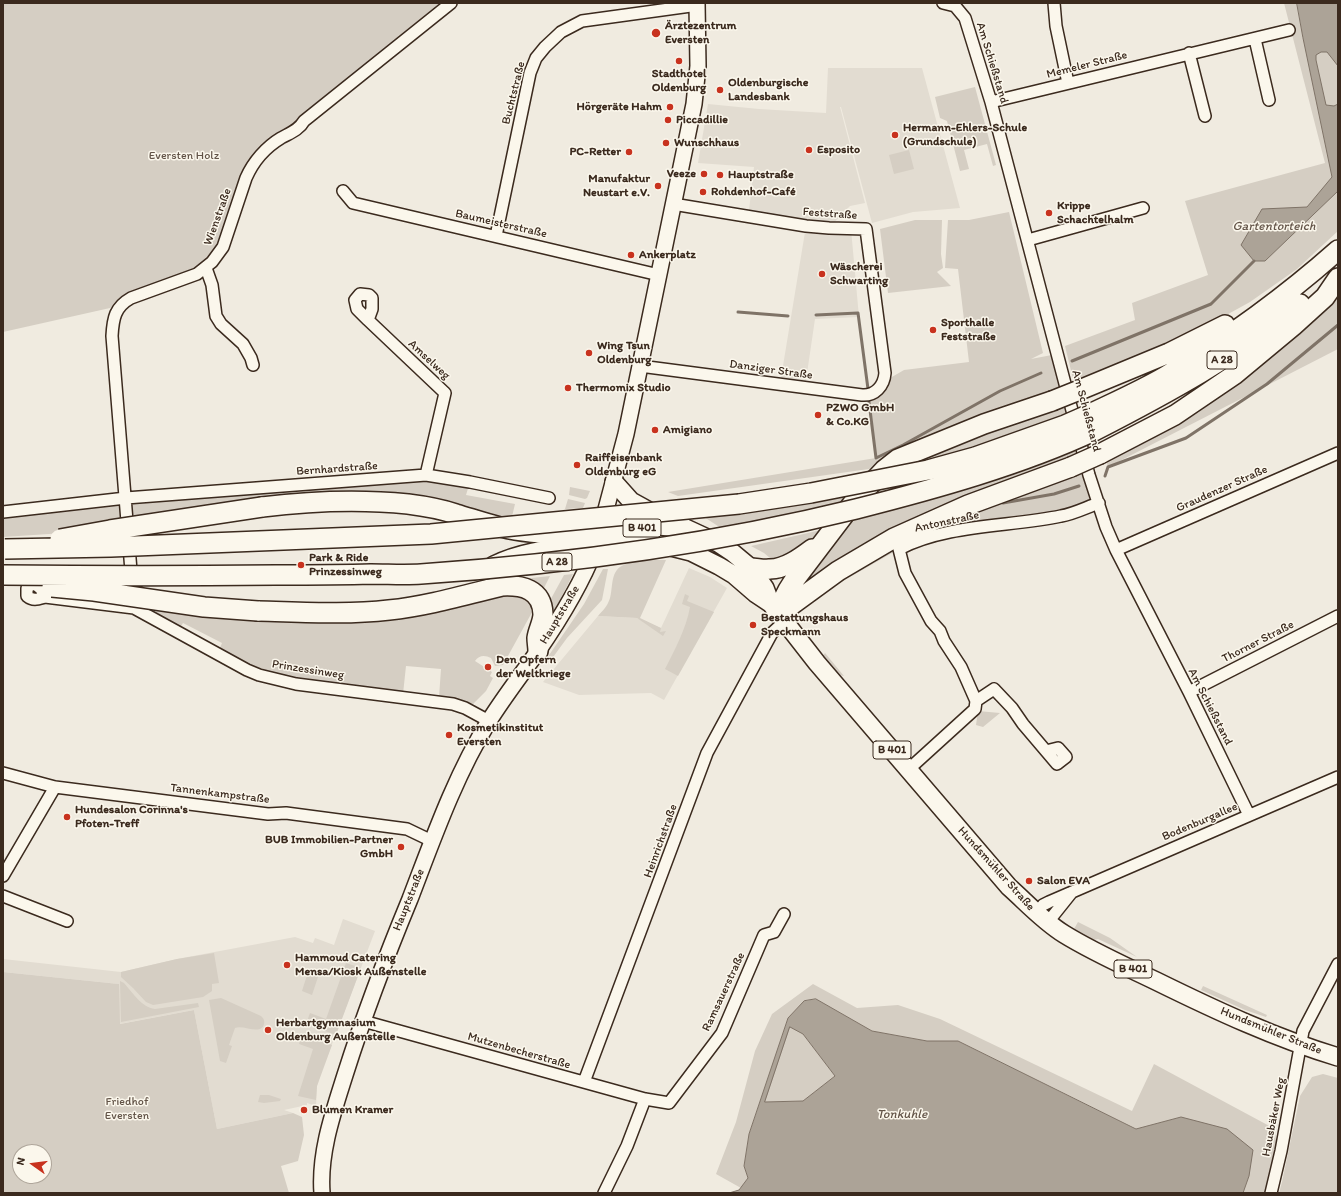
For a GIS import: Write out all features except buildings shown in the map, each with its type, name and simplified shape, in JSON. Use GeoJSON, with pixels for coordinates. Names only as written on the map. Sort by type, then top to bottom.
{"type":"FeatureCollection","features":[{"type":"Feature","properties":{"kind":"highway","name":"A 28"},"geometry":{"type":"LineString","coordinates":[[3,575],[115,577],[418,574],[577,560],[685,544],[803,522],[891,500],[976,475],[1063,446],[1092,423],[1219,341],[1277,301],[1338,250]]}},
{"type":"Feature","properties":{"kind":"highway","name":"A 28"},"geometry":{"type":"LineString","coordinates":[[4,549],[111,547],[431,534],[739,504],[811,493],[928,470],[975,457],[1065,425],[1092,423],[1161,396],[1227,356],[1286,316],[1338,272]]}},
{"type":"Feature","properties":{"kind":"highway"},"geometry":{"type":"LineString","coordinates":[[778,613],[838,571],[894,538],[968,505],[1071,468],[1176,415],[1234,375],[1293,326],[1325,296],[1338,278]]}},
{"type":"Feature","properties":{"kind":"highway"},"geometry":{"type":"LineString","coordinates":[[778,613],[787,590],[826,538],[866,487],[898,459],[984,424],[1052,401],[1169,353],[1277,301]]}},
{"type":"Feature","properties":{"kind":"highway"},"geometry":{"type":"LineString","coordinates":[[4,549],[110,530],[262,507],[301,502],[329,501],[409,504],[454,513],[486,523],[530,532],[598,538]]}},
{"type":"Feature","properties":{"kind":"highway"},"geometry":{"type":"LineString","coordinates":[[433,602],[460,587],[484,571],[504,561],[526,554],[598,538]]}},
{"type":"Feature","properties":{"kind":"highway"},"geometry":{"type":"LineString","coordinates":[[751,568],[770,569],[781,567],[807,553],[826,538]]}},
{"type":"Feature","properties":{"kind":"highway"},"geometry":{"type":"LineString","coordinates":[[3,583],[94,591],[204,607],[317,613],[363,612],[406,608],[502,586],[514,585],[527,589],[536,595],[541,605],[543,614],[537,639],[538,651]]}},
{"type":"Feature","properties":{"kind":"main road","name":"Hauptstraße"},"geometry":{"type":"LineString","coordinates":[[322,1193],[322,1169],[329,1130],[340,1090],[380,973],[432,841],[456,785],[489,721],[558,621],[585,573],[598,538],[621,454],[694,104],[697,79],[698,4]]}},
{"type":"Feature","properties":{"kind":"main road","name":"Hundsmühler Straße"},"geometry":{"type":"LineString","coordinates":[[614,482],[631,501],[718,543],[751,568],[765,588],[778,613],[817,663],[1009,887],[1042,918],[1064,934],[1108,957],[1254,1027],[1300,1045],[1338,1057]]}},
{"type":"Feature","properties":{"kind":"main road","name":"Hundsmühler Straße"},"geometry":{"type":"LineString","coordinates":[[598,538],[659,526],[685,528]]}},
{"type":"Feature","properties":{"kind":"main road","name":"Hundsmühler Straße"},"geometry":{"type":"LineString","coordinates":[[598,538],[630,543],[657,544],[691,552],[734,575],[778,613]]}},
{"type":"Feature","properties":{"kind":"main road"},"geometry":{"type":"LineString","coordinates":[[312,1193],[322,1169]]}},
{"type":"Feature","properties":{"kind":"street","name":"Wienstraße"},"geometry":{"type":"LineString","coordinates":[[126,498],[112,336],[114,318],[117,310],[123,302],[131,298],[197,274],[206,268],[218,256],[223,247],[246,178],[251,167],[259,157],[282,138],[289,135],[301,126],[304,121],[451,3]]}},
{"type":"Feature","properties":{"kind":"street","name":"Am Schießstand"},"geometry":{"type":"LineString","coordinates":[[943,3],[955,6],[965,18],[991,102],[1089,475],[1106,527],[1116,550],[1189,692],[1249,815]]}},
{"type":"Feature","properties":{"kind":"street"},"geometry":{"type":"LineString","coordinates":[[1054,3],[1056,26],[1068,83]]}},
{"type":"Feature","properties":{"kind":"street","name":"Buchtstraße"},"geometry":{"type":"LineString","coordinates":[[496,236],[530,73],[536,58],[545,47],[561,32],[582,21],[698,4]]}},
{"type":"Feature","properties":{"kind":"street","name":"Memeler Straße"},"geometry":{"type":"LineString","coordinates":[[991,102],[1289,30]]}},
{"type":"Feature","properties":{"kind":"street"},"geometry":{"type":"LineString","coordinates":[[1255,39],[1269,100]]}},
{"type":"Feature","properties":{"kind":"street"},"geometry":{"type":"LineString","coordinates":[[1189,54],[1205,116]]}},
{"type":"Feature","properties":{"kind":"street","name":"Baumeisterstraße"},"geometry":{"type":"LineString","coordinates":[[343,190],[353,202],[659,275]]}},
{"type":"Feature","properties":{"kind":"street","name":"Feststraße"},"geometry":{"type":"LineString","coordinates":[[673,204],[806,226],[866,229],[885,377]]}},
{"type":"Feature","properties":{"kind":"street"},"geometry":{"type":"LineString","coordinates":[[1028,240],[1143,208]]}},
{"type":"Feature","properties":{"kind":"street"},"geometry":{"type":"LineString","coordinates":[[206,268],[212,285],[216,316],[222,324],[243,344],[253,364]]}},
{"type":"Feature","properties":{"kind":"street","name":"Amselweg"},"geometry":{"type":"LineString","coordinates":[[368,320],[445,393],[426,476]]}},
{"type":"Feature","properties":{"kind":"street","name":"Danziger Straße"},"geometry":{"type":"LineString","coordinates":[[640,366],[870,396],[880,388],[885,377]]}},
{"type":"Feature","properties":{"kind":"street","name":"Graudenzer Straße"},"geometry":{"type":"LineString","coordinates":[[1116,550],[1338,453]]}},
{"type":"Feature","properties":{"kind":"street","name":"Bernhardstraße"},"geometry":{"type":"LineString","coordinates":[[126,498],[426,476],[470,482],[549,498]]}},
{"type":"Feature","properties":{"kind":"street"},"geometry":{"type":"LineString","coordinates":[[3,512],[126,498],[134,608]]}},
{"type":"Feature","properties":{"kind":"street","name":"Antonstraße"},"geometry":{"type":"LineString","coordinates":[[976,701],[961,667],[944,641],[940,631],[931,621],[905,573],[899,549],[929,537],[977,528],[1062,516],[1099,503]]}},
{"type":"Feature","properties":{"kind":"street","name":"Prinzessinweg"},"geometry":{"type":"LineString","coordinates":[[45,597],[134,608],[247,670],[259,675],[296,684],[454,704],[465,708],[489,721]]}},
{"type":"Feature","properties":{"kind":"street","name":"Heinrichstraße"},"geometry":{"type":"LineString","coordinates":[[584,1082],[707,752],[772,633],[778,613]]}},
{"type":"Feature","properties":{"kind":"street","name":"Thorner Straße"},"geometry":{"type":"LineString","coordinates":[[1189,692],[1338,616]]}},
{"type":"Feature","properties":{"kind":"street"},"geometry":{"type":"LineString","coordinates":[[909,770],[975,709],[976,701],[994,689],[1012,708],[1023,724],[1046,751]]}},
{"type":"Feature","properties":{"kind":"street","name":"Tannenkampstraße"},"geometry":{"type":"LineString","coordinates":[[3,773],[55,787],[268,814],[286,813],[399,828],[432,841]]}},
{"type":"Feature","properties":{"kind":"street","name":"Bodenburgallee"},"geometry":{"type":"LineString","coordinates":[[1042,918],[1043,905],[1048,902],[1338,778]]}},
{"type":"Feature","properties":{"kind":"street"},"geometry":{"type":"LineString","coordinates":[[3,876],[55,787]]}},
{"type":"Feature","properties":{"kind":"street","name":"Bodenburgallee"},"geometry":{"type":"LineString","coordinates":[[1042,918],[1073,892]]}},
{"type":"Feature","properties":{"kind":"street"},"geometry":{"type":"LineString","coordinates":[[3,896],[67,922]]}},
{"type":"Feature","properties":{"kind":"street","name":"Ramsauerstraße"},"geometry":{"type":"LineString","coordinates":[[669,1103],[722,1033],[764,935],[774,932],[784,914]]}},
{"type":"Feature","properties":{"kind":"street","name":"Hausbäker Weg"},"geometry":{"type":"LineString","coordinates":[[1271,1193],[1281,1151],[1300,1045],[1305,1029],[1338,964]]}},
{"type":"Feature","properties":{"kind":"street","name":"Mutzenbecherstraße"},"geometry":{"type":"LineString","coordinates":[[363,1020],[645,1099],[669,1103]]}},
{"type":"Feature","properties":{"kind":"street"},"geometry":{"type":"LineString","coordinates":[[604,1193],[627,1146],[645,1099]]}},
{"type":"Feature","properties":{"kind":"shaded area"},"geometry":{"type":"Polygon","coordinates":[[[828,68],[922,68],[960,208],[913,212],[872,223],[840,107],[865,203],[850,206],[829,228],[851,229],[859,317],[815,319],[805,387],[780,384],[806,226],[748,219],[754,167],[698,163],[708,104],[826,113],[828,68]]]}},
{"type":"Feature","properties":{"kind":"shaded area"},"geometry":{"type":"Polygon","coordinates":[[[689,568],[710,577],[727,588],[664,700],[651,693],[579,695],[543,682],[598,616],[637,618],[661,628],[689,568]]]}},
{"type":"Feature","properties":{"kind":"shaded area","name":"Herbartgymnasium Oldenburg Außenstelle"},"geometry":{"type":"Polygon","coordinates":[[[343,919],[375,931],[321,1073],[317,1086],[316,1106],[307,1103],[307,1105],[284,1110],[293,1113],[217,1129],[194,1010],[119,1024],[119,984],[3,972],[3,959],[121,972],[177,959],[295,937],[313,943],[315,938],[334,945],[343,919]]]}},
{"type":"Feature","properties":{"kind":"green space","name":"Eversten Holz"},"geometry":{"type":"Polygon","coordinates":[[[3,3],[451,3],[259,157],[212,262],[110,308],[3,332],[3,3]]]}},
{"type":"Feature","properties":{"kind":"green space"},"geometry":{"type":"Polygon","coordinates":[[[1284,3],[1338,3],[1338,231],[1297,269],[1250,302],[1181,340],[1074,383],[1065,346],[1135,320],[1132,303],[1208,275],[1185,201],[1325,163],[1284,3]]]}},
{"type":"Feature","properties":{"kind":"green space"},"geometry":{"type":"Polygon","coordinates":[[[975,87],[996,165],[993,166],[987,144],[964,150],[969,169],[960,171],[947,121],[940,118],[935,97],[975,87]]]}},
{"type":"Feature","properties":{"kind":"green space"},"geometry":{"type":"Polygon","coordinates":[[[909,150],[914,169],[894,174],[889,155],[909,150]]]}},
{"type":"Feature","properties":{"kind":"green space"},"geometry":{"type":"Polygon","coordinates":[[[1009,212],[1043,353],[1031,359],[1057,354],[1099,503],[997,525],[899,549],[808,601],[808,603],[776,563],[764,553],[751,546],[821,530],[845,502],[721,528],[704,517],[848,495],[876,468],[678,496],[668,492],[876,458],[870,396],[885,381],[904,370],[969,362],[958,269],[945,268],[948,220],[969,220],[1009,212]]]}},
{"type":"Feature","properties":{"kind":"green space"},"geometry":{"type":"Polygon","coordinates":[[[915,220],[942,220],[941,254],[943,268],[937,272],[951,286],[888,293],[880,229],[915,220]]]}},
{"type":"Feature","properties":{"kind":"green space"},"geometry":{"type":"Polygon","coordinates":[[[1338,297],[1338,349],[1108,467],[1107,463],[1199,412],[1270,358],[1338,297]]]}},
{"type":"Feature","properties":{"kind":"green space"},"geometry":{"type":"Polygon","coordinates":[[[371,479],[470,482],[466,495],[515,504],[510,525],[380,502],[110,530],[3,537],[3,512],[371,479]]]}},
{"type":"Feature","properties":{"kind":"green space"},"geometry":{"type":"Polygon","coordinates":[[[570,487],[590,491],[585,499],[569,495],[570,487]]]}},
{"type":"Feature","properties":{"kind":"green space"},"geometry":{"type":"Polygon","coordinates":[[[568,499],[585,503],[583,508],[565,509],[568,499]]]}},
{"type":"Feature","properties":{"kind":"green space"},"geometry":{"type":"Polygon","coordinates":[[[638,560],[666,560],[640,618],[661,628],[660,632],[666,631],[663,636],[637,618],[598,616],[606,607],[610,599],[613,579],[617,570],[624,565],[638,560]]]}},
{"type":"Feature","properties":{"kind":"green space"},"geometry":{"type":"Polygon","coordinates":[[[603,569],[608,569],[602,600],[567,638],[548,664],[545,661],[584,604],[603,569]]]}},
{"type":"Feature","properties":{"kind":"green space"},"geometry":{"type":"Polygon","coordinates":[[[573,574],[548,624],[547,606],[564,575],[573,574]]]}},
{"type":"Feature","properties":{"kind":"green space"},"geometry":{"type":"Polygon","coordinates":[[[550,576],[542,592],[513,580],[550,576]]]}},
{"type":"Feature","properties":{"kind":"green space"},"geometry":{"type":"Polygon","coordinates":[[[517,591],[536,605],[503,665],[495,666],[491,658],[487,656],[482,656],[475,661],[492,672],[490,676],[493,678],[486,691],[473,704],[439,697],[441,669],[406,666],[403,694],[281,678],[260,673],[219,650],[222,643],[183,623],[180,628],[160,616],[153,609],[238,618],[517,591]]]}},
{"type":"Feature","properties":{"kind":"green space"},"geometry":{"type":"Polygon","coordinates":[[[685,594],[689,596],[687,601],[714,612],[678,676],[665,669],[686,623],[690,607],[682,604],[685,594]]]}},
{"type":"Feature","properties":{"kind":"green space"},"geometry":{"type":"Polygon","coordinates":[[[825,653],[844,676],[839,675],[823,656],[825,653]]]}},
{"type":"Feature","properties":{"kind":"green space"},"geometry":{"type":"Polygon","coordinates":[[[978,711],[1000,713],[983,727],[976,725],[978,711]]]}},
{"type":"Feature","properties":{"kind":"green space"},"geometry":{"type":"Polygon","coordinates":[[[1078,922],[1110,938],[1137,957],[1098,939],[1093,940],[1074,929],[1078,922]]]}},
{"type":"Feature","properties":{"kind":"green space"},"geometry":{"type":"Polygon","coordinates":[[[214,953],[219,983],[212,984],[212,991],[203,997],[153,1005],[146,1002],[121,977],[121,972],[177,959],[214,953]]]}},
{"type":"Feature","properties":{"kind":"green space"},"geometry":{"type":"Polygon","coordinates":[[[346,963],[361,968],[336,1035],[306,1024],[310,1013],[326,1019],[346,963]]]}},
{"type":"Feature","properties":{"kind":"green space","name":"Friedhof Eversten"},"geometry":{"type":"Polygon","coordinates":[[[3,972],[119,984],[120,1024],[194,1010],[217,1129],[293,1113],[302,1117],[304,1135],[298,1161],[281,1166],[289,1193],[3,1193],[3,972]]]}},
{"type":"Feature","properties":{"kind":"green space"},"geometry":{"type":"Polygon","coordinates":[[[308,972],[319,974],[312,995],[302,991],[308,972]]]}},
{"type":"Feature","properties":{"kind":"green space"},"geometry":{"type":"Polygon","coordinates":[[[120,981],[124,983],[141,1003],[150,1008],[155,1009],[198,1003],[199,1007],[121,1022],[120,981]]]}},
{"type":"Feature","properties":{"kind":"green space"},"geometry":{"type":"Polygon","coordinates":[[[813,984],[857,1008],[898,1005],[940,1019],[1132,1111],[1154,1064],[1275,1129],[1278,1164],[1271,1193],[1243,1193],[1249,1176],[1181,1117],[1137,1129],[958,1041],[927,1041],[872,1031],[816,999],[804,1001],[788,1018],[749,1134],[744,1166],[748,1178],[741,1188],[716,1174],[736,1122],[755,1051],[772,1014],[813,984]]]}},
{"type":"Feature","properties":{"kind":"green space"},"geometry":{"type":"Polygon","coordinates":[[[1203,986],[1267,1015],[1266,1017],[1245,1010],[1201,990],[1203,986]]]}},
{"type":"Feature","properties":{"kind":"green space"},"geometry":{"type":"Polygon","coordinates":[[[221,998],[261,1016],[264,1021],[264,1024],[259,1029],[242,1027],[235,1028],[229,1045],[232,1046],[226,1063],[220,1061],[209,1000],[221,998]]]}},
{"type":"Feature","properties":{"kind":"green space"},"geometry":{"type":"Polygon","coordinates":[[[790,1026],[803,1034],[835,1076],[803,1101],[765,1102],[790,1026]]]}},
{"type":"Feature","properties":{"kind":"green space"},"geometry":{"type":"Polygon","coordinates":[[[302,1033],[332,1045],[317,1086],[316,1100],[298,1096],[313,1049],[299,1044],[302,1033]]]}},
{"type":"Feature","properties":{"kind":"green space"},"geometry":{"type":"Polygon","coordinates":[[[1323,1074],[1338,1078],[1338,1193],[1279,1193],[1300,1096],[1312,1077],[1323,1074]]]}},
{"type":"Feature","properties":{"kind":"green space"},"geometry":{"type":"Polygon","coordinates":[[[260,1095],[269,1095],[281,1099],[280,1101],[264,1103],[258,1102],[260,1095]]]}},
{"type":"Feature","properties":{"kind":"water","name":"Gartentorteich"},"geometry":{"type":"Polygon","coordinates":[[[1297,3],[1338,3],[1338,66],[1327,52],[1321,52],[1316,55],[1316,60],[1326,105],[1334,106],[1338,104],[1338,191],[1265,261],[1254,261],[1241,245],[1262,209],[1307,207],[1332,177],[1297,3]]]}},
{"type":"Feature","properties":{"kind":"water","name":"Tonkuhle"},"geometry":{"type":"Polygon","coordinates":[[[816,999],[872,1031],[927,1041],[958,1041],[1136,1129],[1181,1117],[1227,1129],[1253,1150],[1249,1176],[1243,1193],[729,1193],[739,1190],[748,1178],[744,1166],[749,1134],[788,1018],[804,1001],[816,999]],[[790,1027],[765,1102],[803,1101],[835,1076],[803,1034],[790,1027]]]}},
{"type":"Feature","properties":{"kind":"waterway"},"geometry":{"type":"LineString","coordinates":[[1072,361],[1211,304],[1254,261]]}},
{"type":"Feature","properties":{"kind":"waterway"},"geometry":{"type":"LineString","coordinates":[[738,312],[788,316]]}},
{"type":"Feature","properties":{"kind":"waterway"},"geometry":{"type":"LineString","coordinates":[[816,315],[858,313],[868,389]]}},
{"type":"Feature","properties":{"kind":"waterway"},"geometry":{"type":"LineString","coordinates":[[1105,476],[1108,467],[1186,438],[1267,384],[1338,325]]}},
{"type":"Feature","properties":{"kind":"waterway"},"geometry":{"type":"LineString","coordinates":[[869,402],[876,458],[903,445],[1000,391],[1041,373]]}},
{"type":"Feature","properties":{"kind":"waterway"},"geometry":{"type":"LineString","coordinates":[[1003,503],[1054,494],[1079,486]]}},
{"type":"Feature","properties":{"kind":"place","name":"Ärztezentrum Eversten"},"geometry":{"type":"Point","coordinates":[656,33]}},
{"type":"Feature","properties":{"kind":"place","name":"Stadthotel Oldenburg"},"geometry":{"type":"Point","coordinates":[679,61]}},
{"type":"Feature","properties":{"kind":"place","name":"Oldenburgische Landesbank"},"geometry":{"type":"Point","coordinates":[720,90]}},
{"type":"Feature","properties":{"kind":"place","name":"Hörgeräte Hahm"},"geometry":{"type":"Point","coordinates":[670,107]}},
{"type":"Feature","properties":{"kind":"place","name":"Piccadillie"},"geometry":{"type":"Point","coordinates":[668,120]}},
{"type":"Feature","properties":{"kind":"place","name":"Hermann-Ehlers-Schule (Grundschule)"},"geometry":{"type":"Point","coordinates":[895,135]}},
{"type":"Feature","properties":{"kind":"place","name":"Wunschhaus"},"geometry":{"type":"Point","coordinates":[666,143]}},
{"type":"Feature","properties":{"kind":"place","name":"Esposito"},"geometry":{"type":"Point","coordinates":[809,150]}},
{"type":"Feature","properties":{"kind":"place","name":"PC-Retter"},"geometry":{"type":"Point","coordinates":[629,152]}},
{"type":"Feature","properties":{"kind":"place","name":"Veeze"},"geometry":{"type":"Point","coordinates":[704,174]}},
{"type":"Feature","properties":{"kind":"place","name":"Hauptstraße"},"geometry":{"type":"Point","coordinates":[720,175]}},
{"type":"Feature","properties":{"kind":"place","name":"Manufaktur Neustart e.V."},"geometry":{"type":"Point","coordinates":[658,186]}},
{"type":"Feature","properties":{"kind":"place","name":"Rohdenhof-Café"},"geometry":{"type":"Point","coordinates":[703,192]}},
{"type":"Feature","properties":{"kind":"place","name":"Krippe Schachtelhalm"},"geometry":{"type":"Point","coordinates":[1049,213]}},
{"type":"Feature","properties":{"kind":"place","name":"Ankerplatz"},"geometry":{"type":"Point","coordinates":[631,255]}},
{"type":"Feature","properties":{"kind":"place","name":"Wäscherei Schwarting"},"geometry":{"type":"Point","coordinates":[822,274]}},
{"type":"Feature","properties":{"kind":"place","name":"Sporthalle Feststraße"},"geometry":{"type":"Point","coordinates":[933,330]}},
{"type":"Feature","properties":{"kind":"place","name":"Wing Tsun Oldenburg"},"geometry":{"type":"Point","coordinates":[589,353]}},
{"type":"Feature","properties":{"kind":"place","name":"Thermomix Studio"},"geometry":{"type":"Point","coordinates":[568,388]}},
{"type":"Feature","properties":{"kind":"place","name":"PZWO GmbH & Co.KG"},"geometry":{"type":"Point","coordinates":[818,415]}},
{"type":"Feature","properties":{"kind":"place","name":"Amigiano"},"geometry":{"type":"Point","coordinates":[655,430]}},
{"type":"Feature","properties":{"kind":"place","name":"Raiffeisenbank Oldenburg eG"},"geometry":{"type":"Point","coordinates":[577,465]}},
{"type":"Feature","properties":{"kind":"place","name":"Park & Ride Prinzessinweg"},"geometry":{"type":"Point","coordinates":[301,565]}},
{"type":"Feature","properties":{"kind":"place","name":"Bestattungshaus Speckmann"},"geometry":{"type":"Point","coordinates":[753,625]}},
{"type":"Feature","properties":{"kind":"place","name":"Den Opfern der Weltkriege"},"geometry":{"type":"Point","coordinates":[488,667]}},
{"type":"Feature","properties":{"kind":"place","name":"Kosmetikinstitut Eversten"},"geometry":{"type":"Point","coordinates":[449,735]}},
{"type":"Feature","properties":{"kind":"place","name":"Hundesalon Corinna's Pfoten-Treff"},"geometry":{"type":"Point","coordinates":[67,817]}},
{"type":"Feature","properties":{"kind":"place","name":"BUB Immobilien-Partner GmbH"},"geometry":{"type":"Point","coordinates":[401,847]}},
{"type":"Feature","properties":{"kind":"place","name":"Salon EVA"},"geometry":{"type":"Point","coordinates":[1029,881]}},
{"type":"Feature","properties":{"kind":"place","name":"Hammoud Catering Mensa/Kiosk Außenstelle"},"geometry":{"type":"Point","coordinates":[287,965]}},
{"type":"Feature","properties":{"kind":"place","name":"Herbartgymnasium Oldenburg Außenstelle"},"geometry":{"type":"Point","coordinates":[268,1030]}},
{"type":"Feature","properties":{"kind":"place","name":"Blumen Kramer"},"geometry":{"type":"Point","coordinates":[304,1110]}}]}
